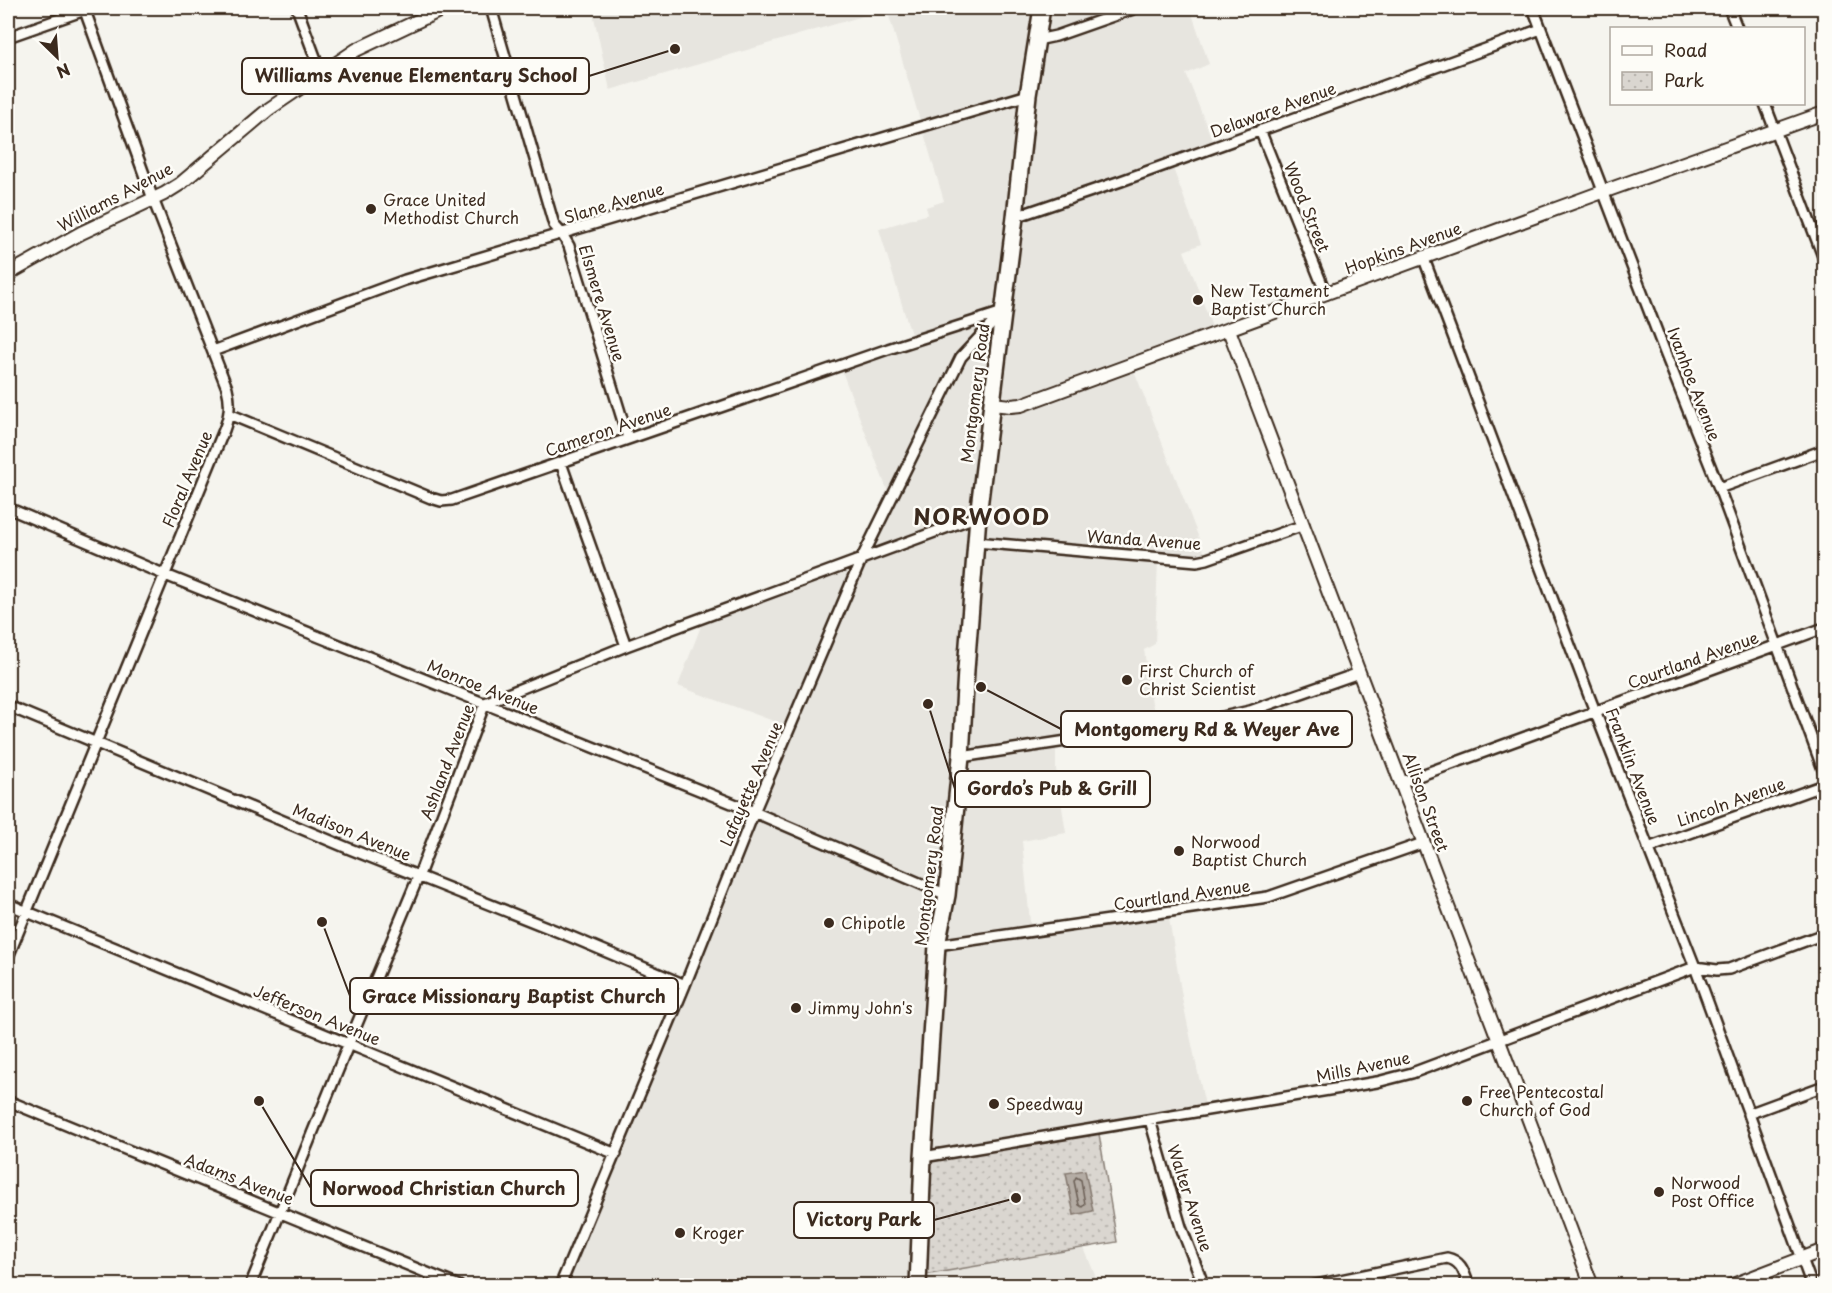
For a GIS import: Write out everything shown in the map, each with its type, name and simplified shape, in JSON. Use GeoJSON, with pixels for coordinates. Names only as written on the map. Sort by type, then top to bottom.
{"type":"FeatureCollection","features":[{"type":"Feature","properties":{"kind":"main road","name":"Montgomery Road"},"geometry":{"type":"LineString","coordinates":[[918,1286],[923,1157],[937,945],[947,895],[961,758],[978,516],[1028,95],[1042,8]]}},
{"type":"Feature","properties":{"kind":"street"},"geometry":{"type":"LineString","coordinates":[[297,8],[321,73]]}},
{"type":"Feature","properties":{"kind":"street","name":"Williams Avenue"},"geometry":{"type":"LineString","coordinates":[[8,274],[81,233],[180,184],[269,109],[321,73],[356,50],[445,8]]}},
{"type":"Feature","properties":{"kind":"street","name":"Elsmere Avenue"},"geometry":{"type":"LineString","coordinates":[[491,8],[554,225],[569,246],[628,438]]}},
{"type":"Feature","properties":{"kind":"street"},"geometry":{"type":"LineString","coordinates":[[1038,40],[1136,8]]}},
{"type":"Feature","properties":{"kind":"street","name":"Ivanhoe Avenue"},"geometry":{"type":"LineString","coordinates":[[1533,8],[1719,489],[1824,772]]}},
{"type":"Feature","properties":{"kind":"street"},"geometry":{"type":"LineString","coordinates":[[1729,8],[1737,27]]}},
{"type":"Feature","properties":{"kind":"street"},"geometry":{"type":"LineString","coordinates":[[8,37],[84,9]]}},
{"type":"Feature","properties":{"kind":"street","name":"Floral Avenue"},"geometry":{"type":"LineString","coordinates":[[8,957],[224,430],[230,403],[227,388],[153,199],[84,9]]}},
{"type":"Feature","properties":{"kind":"street","name":"Delaware Avenue"},"geometry":{"type":"LineString","coordinates":[[1015,217],[1120,182],[1541,29]]}},
{"type":"Feature","properties":{"kind":"street","name":"Slane Avenue"},"geometry":{"type":"LineString","coordinates":[[213,351],[405,280],[1028,95]]}},
{"type":"Feature","properties":{"kind":"street"},"geometry":{"type":"LineString","coordinates":[[1765,105],[1824,259]]}},
{"type":"Feature","properties":{"kind":"street","name":"Hopkins Avenue"},"geometry":{"type":"LineString","coordinates":[[992,404],[1021,405],[1824,113]]}},
{"type":"Feature","properties":{"kind":"street","name":"Wood Street"},"geometry":{"type":"LineString","coordinates":[[1260,130],[1326,294]]}},
{"type":"Feature","properties":{"kind":"street","name":"Franklin Avenue"},"geometry":{"type":"LineString","coordinates":[[1424,259],[1595,711],[1695,967],[1812,1286]]}},
{"type":"Feature","properties":{"kind":"street","name":"Cameron Avenue"},"geometry":{"type":"LineString","coordinates":[[229,414],[431,498],[452,501],[628,438],[905,343],[1003,312]]}},
{"type":"Feature","properties":{"kind":"street","name":"Lafayette Avenue"},"geometry":{"type":"LineString","coordinates":[[561,1286],[754,812],[861,560],[961,357],[1003,312]]}},
{"type":"Feature","properties":{"kind":"street","name":"Allison Street"},"geometry":{"type":"LineString","coordinates":[[1229,330],[1592,1286]]}},
{"type":"Feature","properties":{"kind":"street"},"geometry":{"type":"LineString","coordinates":[[1719,489],[1824,450]]}},
{"type":"Feature","properties":{"kind":"street"},"geometry":{"type":"LineString","coordinates":[[561,463],[626,646]]}},
{"type":"Feature","properties":{"kind":"street","name":"Monroe Avenue"},"geometry":{"type":"LineString","coordinates":[[8,508],[164,574],[754,812],[947,895]]}},
{"type":"Feature","properties":{"kind":"street","name":"Ashland Avenue"},"geometry":{"type":"LineString","coordinates":[[250,1286],[419,875],[485,703],[626,646],[978,516]]}},
{"type":"Feature","properties":{"kind":"street","name":"Wanda Avenue"},"geometry":{"type":"LineString","coordinates":[[976,542],[1197,561],[1304,525]]}},
{"type":"Feature","properties":{"kind":"street","name":"Courtland Avenue"},"geometry":{"type":"LineString","coordinates":[[1402,782],[1824,628]]}},
{"type":"Feature","properties":{"kind":"street"},"geometry":{"type":"LineString","coordinates":[[961,758],[1218,718],[1250,711],[1359,673]]}},
{"type":"Feature","properties":{"kind":"street","name":"Madison Avenue"},"geometry":{"type":"LineString","coordinates":[[8,706],[350,849],[569,936],[685,986]]}},
{"type":"Feature","properties":{"kind":"street","name":"Lincoln Avenue"},"geometry":{"type":"LineString","coordinates":[[1648,848],[1824,785]]}},
{"type":"Feature","properties":{"kind":"street","name":"Courtland Avenue"},"geometry":{"type":"LineString","coordinates":[[937,945],[1268,897],[1423,843]]}},
{"type":"Feature","properties":{"kind":"street","name":"Jefferson Avenue"},"geometry":{"type":"LineString","coordinates":[[8,904],[616,1154]]}},
{"type":"Feature","properties":{"kind":"street","name":"Mills Avenue"},"geometry":{"type":"LineString","coordinates":[[923,1157],[1377,1082],[1412,1073],[1695,967],[1730,969],[1824,934]]}},
{"type":"Feature","properties":{"kind":"street"},"geometry":{"type":"LineString","coordinates":[[1748,1114],[1824,1086]]}},
{"type":"Feature","properties":{"kind":"street","name":"Adams Avenue"},"geometry":{"type":"LineString","coordinates":[[8,1101],[459,1286]]}},
{"type":"Feature","properties":{"kind":"street","name":"Walter Avenue"},"geometry":{"type":"LineString","coordinates":[[1150,1120],[1181,1227],[1204,1286]]}},
{"type":"Feature","properties":{"kind":"street"},"geometry":{"type":"LineString","coordinates":[[1730,1286],[1824,1250]]}},
{"type":"Feature","properties":{"kind":"street"},"geometry":{"type":"LineString","coordinates":[[1311,1286],[1447,1258],[1455,1260],[1461,1266],[1469,1286]]}},
{"type":"Feature","properties":{"kind":"shaded area"},"geometry":{"type":"Polygon","coordinates":[[[592,8],[1190,8],[1209,64],[1186,74],[1215,147],[1171,163],[1201,244],[1184,251],[1215,335],[1132,365],[1207,559],[1158,558],[1155,644],[1144,650],[1158,727],[1056,742],[1056,769],[1066,833],[1022,841],[1031,932],[1168,912],[1183,1003],[1206,1110],[923,1157],[918,1276],[1084,1248],[1099,1285],[561,1286],[790,727],[678,686],[704,618],[861,560],[891,500],[840,366],[913,341],[879,229],[928,214],[926,207],[944,201],[887,9],[610,90],[592,8]]]}},
{"type":"Feature","properties":{"kind":"green space"},"geometry":{"type":"Polygon","coordinates":[[[1098,1128],[1117,1242],[918,1276],[923,1157],[1098,1128]]]}},
{"type":"Feature","properties":{"kind":"water"},"geometry":{"type":"Polygon","coordinates":[[[1085,1170],[1093,1211],[1074,1215],[1066,1173],[1085,1170]]]}},
{"type":"Feature","properties":{"kind":"place","name":"Williams Avenue Elementary School"},"geometry":{"type":"Point","coordinates":[675,49]}},
{"type":"Feature","properties":{"kind":"place","name":"Grace United Methodist Church"},"geometry":{"type":"Point","coordinates":[371,209]}},
{"type":"Feature","properties":{"kind":"place","name":"New Testament Baptist Church"},"geometry":{"type":"Point","coordinates":[1198,300]}},
{"type":"Feature","properties":{"kind":"place","name":"First Church of Christ Scientist"},"geometry":{"type":"Point","coordinates":[1127,680]}},
{"type":"Feature","properties":{"kind":"place","name":"Montgomery Rd & Weyer Ave"},"geometry":{"type":"Point","coordinates":[981,687]}},
{"type":"Feature","properties":{"kind":"place","name":"Gordo’s Pub & Grill"},"geometry":{"type":"Point","coordinates":[928,704]}},
{"type":"Feature","properties":{"kind":"place","name":"Norwood Baptist Church"},"geometry":{"type":"Point","coordinates":[1179,851]}},
{"type":"Feature","properties":{"kind":"place","name":"Grace Missionary Baptist Church"},"geometry":{"type":"Point","coordinates":[322,922]}},
{"type":"Feature","properties":{"kind":"place","name":"Chipotle"},"geometry":{"type":"Point","coordinates":[829,923]}},
{"type":"Feature","properties":{"kind":"place","name":"Jimmy John's"},"geometry":{"type":"Point","coordinates":[796,1008]}},
{"type":"Feature","properties":{"kind":"place","name":"Norwood Christian Church"},"geometry":{"type":"Point","coordinates":[259,1101]}},
{"type":"Feature","properties":{"kind":"place","name":"Free Pentecostal Church of God"},"geometry":{"type":"Point","coordinates":[1467,1101]}},
{"type":"Feature","properties":{"kind":"place","name":"Speedway"},"geometry":{"type":"Point","coordinates":[994,1104]}},
{"type":"Feature","properties":{"kind":"place","name":"Norwood Post Office"},"geometry":{"type":"Point","coordinates":[1659,1192]}},
{"type":"Feature","properties":{"kind":"place","name":"Victory Park"},"geometry":{"type":"Point","coordinates":[1016,1198]}},
{"type":"Feature","properties":{"kind":"place","name":"Kroger"},"geometry":{"type":"Point","coordinates":[680,1233]}},
{"type":"Feature","properties":{"kind":"district","name":"NORWOOD"},"geometry":{"type":"Point","coordinates":[982,517]}}]}
